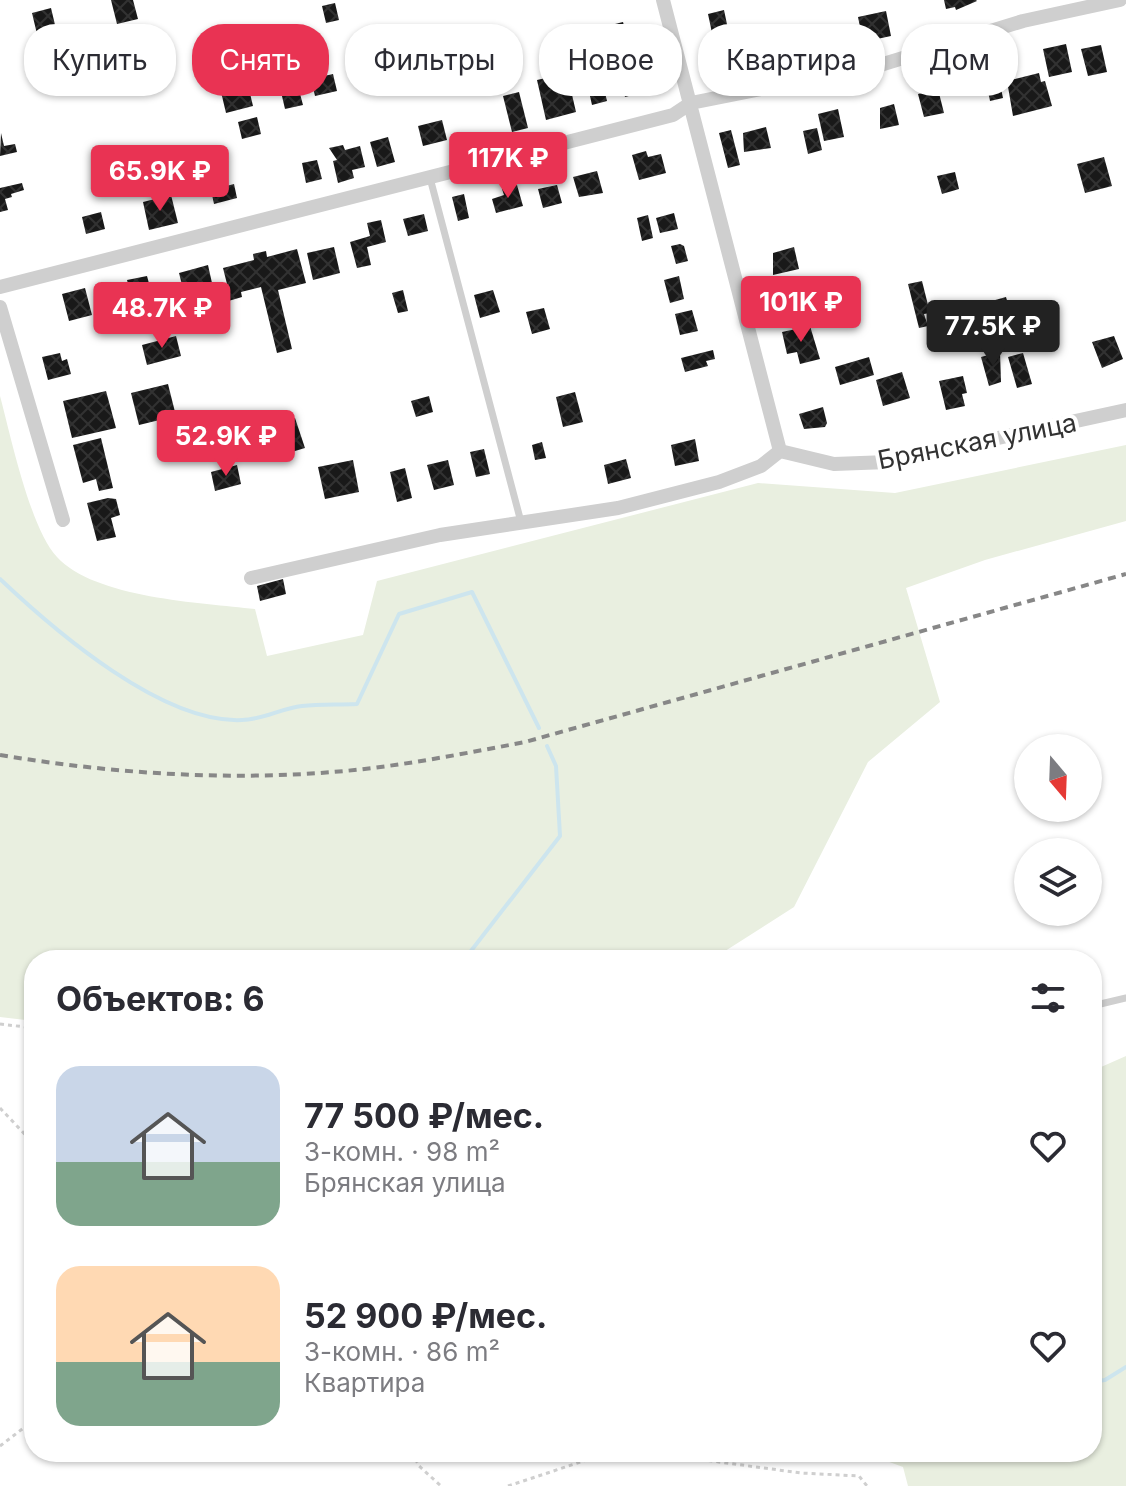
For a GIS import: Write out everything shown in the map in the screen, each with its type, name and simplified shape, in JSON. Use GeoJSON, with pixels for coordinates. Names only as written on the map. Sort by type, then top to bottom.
{"type":"FeatureCollection","features":[{"type":"Feature","properties":{"kind":"street"},"geometry":{"type":"LineString","coordinates":[[251,578],[440,535],[618,508],[719,482],[761,466],[780,451],[663,0]]}},
{"type":"Feature","properties":{"kind":"street"},"geometry":{"type":"LineString","coordinates":[[0,287],[673,115],[691,103],[877,66],[1023,21],[1120,0]]}},
{"type":"Feature","properties":{"kind":"street"},"geometry":{"type":"LineString","coordinates":[[0,307],[63,520]]}},
{"type":"Feature","properties":{"kind":"street","name":"Брянская улица"},"geometry":{"type":"LineString","coordinates":[[780,451],[834,464],[888,462],[1126,410]]}},
{"type":"Feature","properties":{"kind":"lane"},"geometry":{"type":"LineString","coordinates":[[430,178],[521,525]]}},
{"type":"Feature","properties":{"kind":"lane"},"geometry":{"type":"LineString","coordinates":[[1102,1004],[1126,998]]}},
{"type":"Feature","properties":{"kind":"path"},"geometry":{"type":"LineString","coordinates":[[0,1024],[24,1027]]}},
{"type":"Feature","properties":{"kind":"path"},"geometry":{"type":"LineString","coordinates":[[0,1108],[24,1133]]}},
{"type":"Feature","properties":{"kind":"path"},"geometry":{"type":"LineString","coordinates":[[0,1446],[24,1428]]}},
{"type":"Feature","properties":{"kind":"path"},"geometry":{"type":"LineString","coordinates":[[417,1462],[441,1486]]}},
{"type":"Feature","properties":{"kind":"path"},"geometry":{"type":"LineString","coordinates":[[508,1486],[581,1462]]}},
{"type":"Feature","properties":{"kind":"path"},"geometry":{"type":"LineString","coordinates":[[719,1462],[801,1473],[859,1476],[867,1486]]}},
{"type":"Feature","properties":{"kind":"green space"},"geometry":{"type":"Polygon","coordinates":[[[0,396],[30,504],[47,543],[57,557],[74,571],[122,590],[179,601],[255,609],[267,656],[363,635],[377,581],[758,483],[895,493],[1126,445],[1126,521],[985,560],[906,588],[940,702],[868,762],[794,907],[727,950],[24,950],[24,1020],[0,1017],[0,396]]]}},
{"type":"Feature","properties":{"kind":"green space"},"geometry":{"type":"Polygon","coordinates":[[[1126,1056],[1126,1486],[908,1486],[903,1467],[889,1462],[1102,1462],[1102,1067],[1126,1056]]]}},
{"type":"Feature","properties":{"kind":"building"},"geometry":{"type":"Polygon","coordinates":[[[111,0],[133,0],[138,19],[117,24],[111,0]]]}},
{"type":"Feature","properties":{"kind":"building"},"geometry":{"type":"Polygon","coordinates":[[[944,0],[977,1],[956,10],[955,7],[946,9],[944,0]]]}},
{"type":"Feature","properties":{"kind":"building"},"geometry":{"type":"Polygon","coordinates":[[[335,3],[339,20],[326,23],[322,6],[335,3]]]}},
{"type":"Feature","properties":{"kind":"building"},"geometry":{"type":"Polygon","coordinates":[[[51,8],[55,24],[35,24],[32,13],[51,8]]]}},
{"type":"Feature","properties":{"kind":"building"},"geometry":{"type":"Polygon","coordinates":[[[724,10],[727,24],[710,24],[708,14],[724,10]]]}},
{"type":"Feature","properties":{"kind":"building"},"geometry":{"type":"Polygon","coordinates":[[[886,11],[891,36],[885,37],[885,24],[859,24],[858,17],[886,11]]]}},
{"type":"Feature","properties":{"kind":"building"},"geometry":{"type":"Polygon","coordinates":[[[1066,44],[1072,72],[1049,77],[1043,49],[1066,44]]]}},
{"type":"Feature","properties":{"kind":"building"},"geometry":{"type":"Polygon","coordinates":[[[1101,45],[1107,72],[1088,76],[1081,49],[1101,45]]]}},
{"type":"Feature","properties":{"kind":"building"},"geometry":{"type":"Polygon","coordinates":[[[1039,73],[1041,82],[1045,81],[1052,106],[1013,116],[1010,96],[1018,96],[1018,78],[1039,73]]]}},
{"type":"Feature","properties":{"kind":"building"},"geometry":{"type":"Polygon","coordinates":[[[333,74],[337,91],[329,93],[329,75],[333,74]]]}},
{"type":"Feature","properties":{"kind":"building"},"geometry":{"type":"Polygon","coordinates":[[[222,96],[251,96],[253,106],[226,113],[222,96]]]}},
{"type":"Feature","properties":{"kind":"building"},"geometry":{"type":"Polygon","coordinates":[[[282,96],[301,96],[303,105],[285,109],[282,96]]]}},
{"type":"Feature","properties":{"kind":"building"},"geometry":{"type":"Polygon","coordinates":[[[503,96],[520,96],[528,128],[512,132],[503,96]]]}},
{"type":"Feature","properties":{"kind":"building"},"geometry":{"type":"Polygon","coordinates":[[[541,96],[572,96],[576,112],[546,120],[541,96]]]}},
{"type":"Feature","properties":{"kind":"building"},"geometry":{"type":"Polygon","coordinates":[[[590,96],[606,96],[607,101],[592,105],[590,96]]]}},
{"type":"Feature","properties":{"kind":"building"},"geometry":{"type":"Polygon","coordinates":[[[919,96],[940,96],[944,113],[924,117],[919,96]]]}},
{"type":"Feature","properties":{"kind":"building"},"geometry":{"type":"Polygon","coordinates":[[[989,96],[1003,96],[1003,98],[990,101],[989,96]]]}},
{"type":"Feature","properties":{"kind":"building"},"geometry":{"type":"Polygon","coordinates":[[[894,104],[899,125],[880,129],[880,108],[894,104]]]}},
{"type":"Feature","properties":{"kind":"building"},"geometry":{"type":"Polygon","coordinates":[[[838,109],[844,137],[824,141],[818,114],[838,109]]]}},
{"type":"Feature","properties":{"kind":"building"},"geometry":{"type":"Polygon","coordinates":[[[257,117],[261,134],[242,139],[238,122],[257,117]]]}},
{"type":"Feature","properties":{"kind":"building"},"geometry":{"type":"Polygon","coordinates":[[[442,120],[447,140],[423,146],[418,126],[442,120]]]}},
{"type":"Feature","properties":{"kind":"building"},"geometry":{"type":"Polygon","coordinates":[[[766,127],[771,148],[744,152],[743,133],[766,127]]]}},
{"type":"Feature","properties":{"kind":"building"},"geometry":{"type":"Polygon","coordinates":[[[817,128],[822,150],[808,154],[803,131],[817,128]]]}},
{"type":"Feature","properties":{"kind":"building"},"geometry":{"type":"Polygon","coordinates":[[[731,130],[740,165],[728,168],[719,133],[731,130]]]}},
{"type":"Feature","properties":{"kind":"building"},"geometry":{"type":"Polygon","coordinates":[[[1,133],[4,146],[15,144],[17,152],[0,156],[1,133]]]}},
{"type":"Feature","properties":{"kind":"building"},"geometry":{"type":"Polygon","coordinates":[[[388,137],[395,162],[377,167],[370,142],[388,137]]]}},
{"type":"Feature","properties":{"kind":"building"},"geometry":{"type":"Polygon","coordinates":[[[343,145],[345,150],[360,146],[365,167],[352,170],[354,178],[338,183],[333,161],[337,160],[329,148],[343,145]]]}},
{"type":"Feature","properties":{"kind":"building"},"geometry":{"type":"Polygon","coordinates":[[[646,151],[648,157],[661,154],[666,173],[639,180],[632,155],[646,151]]]}},
{"type":"Feature","properties":{"kind":"building"},"geometry":{"type":"Polygon","coordinates":[[[1104,157],[1112,186],[1085,193],[1077,164],[1104,157]]]}},
{"type":"Feature","properties":{"kind":"building"},"geometry":{"type":"Polygon","coordinates":[[[317,160],[322,179],[306,183],[302,163],[317,160]]]}},
{"type":"Feature","properties":{"kind":"building"},"geometry":{"type":"Polygon","coordinates":[[[597,171],[603,193],[579,197],[573,177],[597,171]]]}},
{"type":"Feature","properties":{"kind":"building"},"geometry":{"type":"Polygon","coordinates":[[[955,172],[959,189],[942,194],[937,176],[955,172]]]}},
{"type":"Feature","properties":{"kind":"building"},"geometry":{"type":"Polygon","coordinates":[[[22,183],[24,190],[5,199],[8,210],[0,212],[0,188],[22,183]]]}},
{"type":"Feature","properties":{"kind":"building"},"geometry":{"type":"Polygon","coordinates":[[[234,184],[237,198],[214,204],[211,190],[234,184]]]}},
{"type":"Feature","properties":{"kind":"building"},"geometry":{"type":"Polygon","coordinates":[[[517,185],[523,206],[496,213],[492,199],[504,195],[502,189],[517,185]]]}},
{"type":"Feature","properties":{"kind":"building"},"geometry":{"type":"Polygon","coordinates":[[[557,185],[562,203],[543,208],[538,189],[557,185]]]}},
{"type":"Feature","properties":{"kind":"building"},"geometry":{"type":"Polygon","coordinates":[[[464,194],[469,218],[458,221],[452,197],[464,194]]]}},
{"type":"Feature","properties":{"kind":"building"},"geometry":{"type":"Polygon","coordinates":[[[171,195],[178,223],[149,230],[143,202],[171,195]]]}},
{"type":"Feature","properties":{"kind":"building"},"geometry":{"type":"Polygon","coordinates":[[[101,212],[105,229],[86,234],[82,217],[101,212]]]}},
{"type":"Feature","properties":{"kind":"building"},"geometry":{"type":"Polygon","coordinates":[[[674,213],[678,229],[660,233],[656,218],[674,213]]]}},
{"type":"Feature","properties":{"kind":"building"},"geometry":{"type":"Polygon","coordinates":[[[424,214],[428,231],[408,236],[403,219],[424,214]]]}},
{"type":"Feature","properties":{"kind":"building"},"geometry":{"type":"Polygon","coordinates":[[[648,215],[653,238],[642,241],[637,218],[648,215]]]}},
{"type":"Feature","properties":{"kind":"building"},"geometry":{"type":"Polygon","coordinates":[[[381,220],[386,242],[367,247],[371,265],[357,268],[350,242],[370,236],[367,223],[381,220]]]}},
{"type":"Feature","properties":{"kind":"building"},"geometry":{"type":"Polygon","coordinates":[[[671,246],[684,246],[688,261],[676,264],[671,246]]]}},
{"type":"Feature","properties":{"kind":"building"},"geometry":{"type":"Polygon","coordinates":[[[334,247],[340,273],[313,280],[307,253],[334,247]]]}},
{"type":"Feature","properties":{"kind":"building"},"geometry":{"type":"Polygon","coordinates":[[[794,247],[799,269],[773,275],[773,253],[794,247]]]}},
{"type":"Feature","properties":{"kind":"building"},"geometry":{"type":"Polygon","coordinates":[[[297,249],[306,283],[278,290],[292,349],[277,353],[261,287],[241,292],[242,297],[225,302],[223,293],[229,292],[223,268],[254,260],[253,254],[266,251],[267,257],[297,249]]]}},
{"type":"Feature","properties":{"kind":"building"},"geometry":{"type":"Polygon","coordinates":[[[208,265],[216,301],[205,304],[202,293],[185,297],[179,273],[208,265]]]}},
{"type":"Feature","properties":{"kind":"building"},"geometry":{"type":"Polygon","coordinates":[[[147,276],[154,302],[134,306],[127,280],[147,276]]]}},
{"type":"Feature","properties":{"kind":"building"},"geometry":{"type":"Polygon","coordinates":[[[679,276],[684,299],[670,303],[664,280],[679,276]]]}},
{"type":"Feature","properties":{"kind":"building"},"geometry":{"type":"Polygon","coordinates":[[[922,281],[930,313],[924,314],[928,326],[919,328],[908,284],[922,281]]]}},
{"type":"Feature","properties":{"kind":"building"},"geometry":{"type":"Polygon","coordinates":[[[780,284],[784,302],[764,306],[760,289],[780,284]]]}},
{"type":"Feature","properties":{"kind":"building"},"geometry":{"type":"Polygon","coordinates":[[[85,288],[92,315],[69,321],[62,294],[85,288]]]}},
{"type":"Feature","properties":{"kind":"building"},"geometry":{"type":"Polygon","coordinates":[[[403,290],[408,311],[398,313],[392,293],[403,290]]]}},
{"type":"Feature","properties":{"kind":"building"},"geometry":{"type":"Polygon","coordinates":[[[493,290],[500,312],[480,318],[474,295],[493,290]]]}},
{"type":"Feature","properties":{"kind":"building"},"geometry":{"type":"Polygon","coordinates":[[[1006,297],[1015,328],[1006,330],[1005,327],[979,338],[970,307],[1006,297]]]}},
{"type":"Feature","properties":{"kind":"building"},"geometry":{"type":"Polygon","coordinates":[[[796,306],[800,323],[779,327],[775,311],[796,306]]]}},
{"type":"Feature","properties":{"kind":"building"},"geometry":{"type":"Polygon","coordinates":[[[544,308],[550,329],[532,334],[526,312],[544,308]]]}},
{"type":"Feature","properties":{"kind":"building"},"geometry":{"type":"Polygon","coordinates":[[[692,310],[698,331],[680,335],[675,314],[692,310]]]}},
{"type":"Feature","properties":{"kind":"building"},"geometry":{"type":"Polygon","coordinates":[[[810,326],[820,359],[800,364],[797,352],[787,354],[782,332],[810,326]]]}},
{"type":"Feature","properties":{"kind":"building"},"geometry":{"type":"Polygon","coordinates":[[[176,336],[181,356],[147,365],[142,345],[176,336]]]}},
{"type":"Feature","properties":{"kind":"building"},"geometry":{"type":"Polygon","coordinates":[[[1114,336],[1123,359],[1102,368],[1092,342],[1114,336]]]}},
{"type":"Feature","properties":{"kind":"building"},"geometry":{"type":"Polygon","coordinates":[[[713,350],[715,359],[706,361],[708,366],[685,372],[681,358],[713,350]]]}},
{"type":"Feature","properties":{"kind":"building"},"geometry":{"type":"Polygon","coordinates":[[[1000,352],[1001,382],[989,386],[981,357],[1000,352]]]}},
{"type":"Feature","properties":{"kind":"building"},"geometry":{"type":"Polygon","coordinates":[[[60,353],[62,361],[67,359],[71,374],[48,380],[42,357],[60,353]]]}},
{"type":"Feature","properties":{"kind":"building"},"geometry":{"type":"Polygon","coordinates":[[[1023,353],[1032,384],[1017,388],[1008,357],[1023,353]]]}},
{"type":"Feature","properties":{"kind":"building"},"geometry":{"type":"Polygon","coordinates":[[[869,357],[874,375],[840,385],[835,367],[869,357]]]}},
{"type":"Feature","properties":{"kind":"building"},"geometry":{"type":"Polygon","coordinates":[[[902,372],[910,398],[883,406],[876,380],[902,372]]]}},
{"type":"Feature","properties":{"kind":"building"},"geometry":{"type":"Polygon","coordinates":[[[963,376],[967,393],[962,394],[965,406],[946,410],[939,381],[963,376]]]}},
{"type":"Feature","properties":{"kind":"building"},"geometry":{"type":"Polygon","coordinates":[[[168,384],[176,416],[139,425],[131,393],[168,384]]]}},
{"type":"Feature","properties":{"kind":"building"},"geometry":{"type":"Polygon","coordinates":[[[106,391],[116,428],[72,438],[63,401],[106,391]]]}},
{"type":"Feature","properties":{"kind":"building"},"geometry":{"type":"Polygon","coordinates":[[[575,392],[583,422],[563,427],[556,397],[575,392]]]}},
{"type":"Feature","properties":{"kind":"building"},"geometry":{"type":"Polygon","coordinates":[[[429,396],[433,412],[416,417],[411,401],[429,396]]]}},
{"type":"Feature","properties":{"kind":"building"},"geometry":{"type":"Polygon","coordinates":[[[823,407],[825,427],[804,429],[799,414],[823,407]]]}},
{"type":"Feature","properties":{"kind":"building"},"geometry":{"type":"Polygon","coordinates":[[[295,418],[305,448],[285,454],[275,424],[295,418]]]}},
{"type":"Feature","properties":{"kind":"building"},"geometry":{"type":"Polygon","coordinates":[[[101,438],[113,488],[99,491],[96,479],[83,483],[73,445],[101,438]]]}},
{"type":"Feature","properties":{"kind":"building"},"geometry":{"type":"Polygon","coordinates":[[[695,439],[699,461],[675,466],[671,445],[695,439]]]}},
{"type":"Feature","properties":{"kind":"building"},"geometry":{"type":"Polygon","coordinates":[[[542,442],[546,458],[535,460],[532,445],[542,442]]]}},
{"type":"Feature","properties":{"kind":"building"},"geometry":{"type":"Polygon","coordinates":[[[484,449],[490,474],[476,477],[470,452],[484,449]]]}},
{"type":"Feature","properties":{"kind":"building"},"geometry":{"type":"Polygon","coordinates":[[[626,459],[631,478],[608,484],[604,465],[626,459]]]}},
{"type":"Feature","properties":{"kind":"building"},"geometry":{"type":"Polygon","coordinates":[[[353,460],[359,492],[325,499],[318,467],[353,460]]]}},
{"type":"Feature","properties":{"kind":"building"},"geometry":{"type":"Polygon","coordinates":[[[448,460],[454,485],[434,490],[427,465],[448,460]]]}},
{"type":"Feature","properties":{"kind":"building"},"geometry":{"type":"Polygon","coordinates":[[[237,465],[241,484],[215,491],[211,472],[237,465]]]}},
{"type":"Feature","properties":{"kind":"building"},"geometry":{"type":"Polygon","coordinates":[[[405,468],[412,498],[397,502],[390,472],[405,468]]]}},
{"type":"Feature","properties":{"kind":"building"},"geometry":{"type":"Polygon","coordinates":[[[116,499],[120,515],[111,518],[116,537],[97,541],[87,503],[116,499]]]}},
{"type":"Feature","properties":{"kind":"building"},"geometry":{"type":"Polygon","coordinates":[[[283,579],[286,594],[260,601],[257,586],[283,579]]]}},
{"type":"Feature","properties":{"kind":"waterway"},"geometry":{"type":"LineString","coordinates":[[0,579],[80,648],[145,691],[179,707],[211,717],[242,720],[302,706],[357,704],[399,614],[472,592],[539,728]]}},
{"type":"Feature","properties":{"kind":"waterway"},"geometry":{"type":"LineString","coordinates":[[472,950],[560,836],[556,766],[547,746]]}},
{"type":"Feature","properties":{"kind":"waterway"},"geometry":{"type":"LineString","coordinates":[[1102,1380],[1126,1367]]}},
{"type":"Feature","properties":{"kind":"railway"},"geometry":{"type":"LineString","coordinates":[[0,755],[124,771],[250,776],[333,772],[429,760],[525,742],[1126,574]]}}]}
